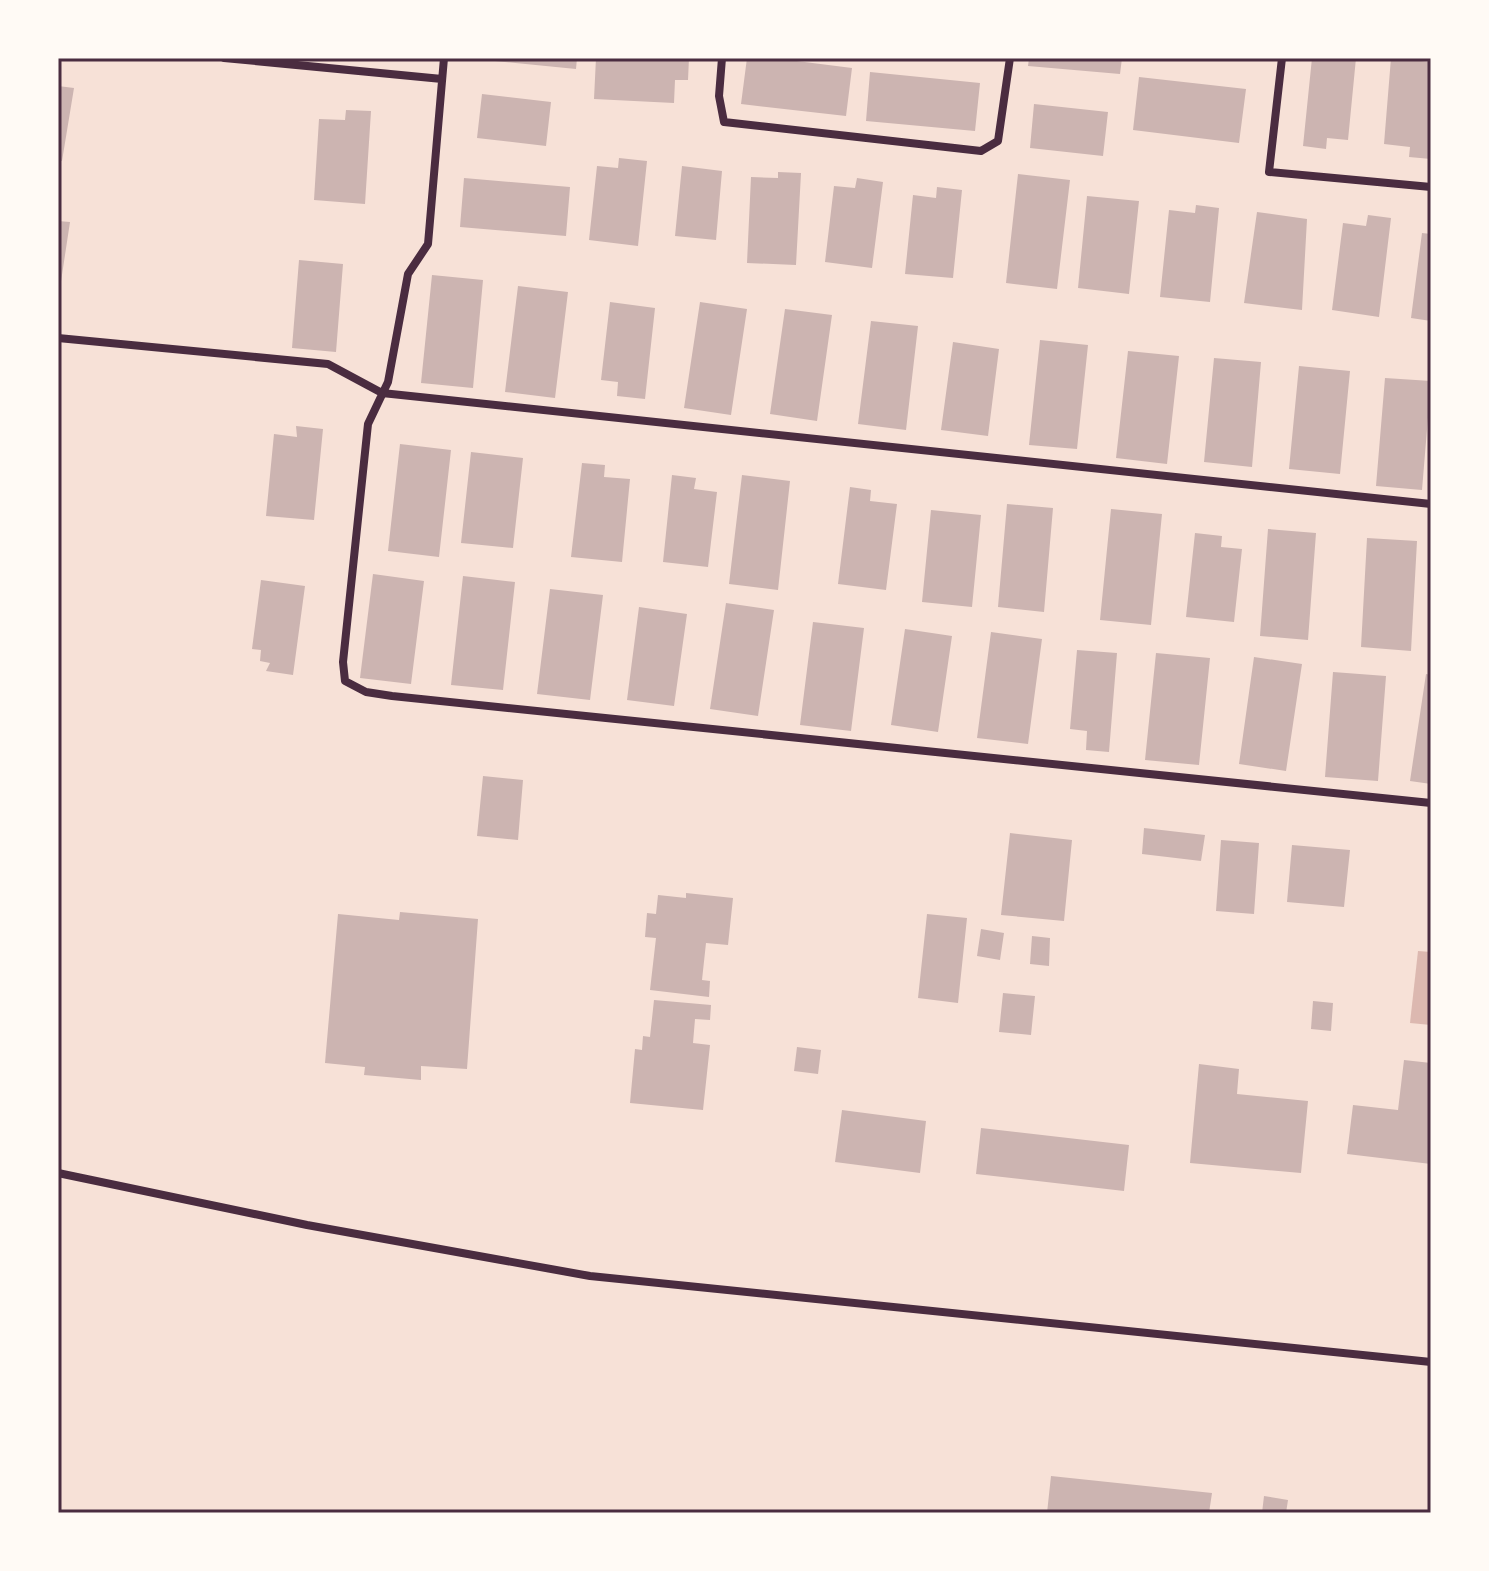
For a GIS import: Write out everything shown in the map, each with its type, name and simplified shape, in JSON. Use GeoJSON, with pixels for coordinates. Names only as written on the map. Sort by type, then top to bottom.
{"type":"FeatureCollection","features":[{"type":"Feature","properties":{"kind":"street"},"geometry":{"type":"LineString","coordinates":[[224,58],[442,79]]}},
{"type":"Feature","properties":{"kind":"street"},"geometry":{"type":"LineString","coordinates":[[444,58],[428,244],[408,274],[388,382],[368,424],[343,662],[345,681],[366,692],[1431,803]]}},
{"type":"Feature","properties":{"kind":"street"},"geometry":{"type":"LineString","coordinates":[[722,58],[719,96],[724,122],[981,151],[998,141],[1010,58]]}},
{"type":"Feature","properties":{"kind":"street"},"geometry":{"type":"LineString","coordinates":[[1282,58],[1269,172],[1431,187]]}},
{"type":"Feature","properties":{"kind":"street"},"geometry":{"type":"LineString","coordinates":[[58,338],[328,364],[382,393],[1431,504]]}},
{"type":"Feature","properties":{"kind":"street"},"geometry":{"type":"LineString","coordinates":[[58,1173],[307,1225],[590,1276],[1431,1362]]}},
{"type":"Feature","properties":{"kind":"shaded area"},"geometry":{"type":"Polygon","coordinates":[[[1418,951],[1431,952],[1431,1025],[1410,1023],[1418,951]]]}},
{"type":"Feature","properties":{"kind":"building"},"geometry":{"type":"Polygon","coordinates":[[[486,58],[577,58],[576,69],[486,58]]]}},
{"type":"Feature","properties":{"kind":"building"},"geometry":{"type":"Polygon","coordinates":[[[596,58],[689,58],[688,80],[675,80],[674,103],[594,99],[596,58]]]}},
{"type":"Feature","properties":{"kind":"building"},"geometry":{"type":"Polygon","coordinates":[[[747,58],[773,58],[852,68],[846,116],[741,104],[747,58]]]}},
{"type":"Feature","properties":{"kind":"building"},"geometry":{"type":"Polygon","coordinates":[[[1029,58],[1122,58],[1120,74],[1028,66],[1029,58]]]}},
{"type":"Feature","properties":{"kind":"building"},"geometry":{"type":"Polygon","coordinates":[[[1312,58],[1356,58],[1348,140],[1327,138],[1326,149],[1303,146],[1312,58]]]}},
{"type":"Feature","properties":{"kind":"building"},"geometry":{"type":"Polygon","coordinates":[[[1391,58],[1431,62],[1431,159],[1409,157],[1410,147],[1384,144],[1391,58]]]}},
{"type":"Feature","properties":{"kind":"building"},"geometry":{"type":"Polygon","coordinates":[[[870,72],[980,83],[975,131],[866,121],[870,72]]]}},
{"type":"Feature","properties":{"kind":"building"},"geometry":{"type":"Polygon","coordinates":[[[1139,77],[1246,89],[1239,143],[1133,130],[1139,77]]]}},
{"type":"Feature","properties":{"kind":"building"},"geometry":{"type":"Polygon","coordinates":[[[58,86],[74,88],[62,161],[58,160],[58,86]]]}},
{"type":"Feature","properties":{"kind":"building"},"geometry":{"type":"Polygon","coordinates":[[[482,94],[551,102],[546,146],[477,138],[482,94]]]}},
{"type":"Feature","properties":{"kind":"building"},"geometry":{"type":"Polygon","coordinates":[[[1034,104],[1108,112],[1103,156],[1030,148],[1034,104]]]}},
{"type":"Feature","properties":{"kind":"building"},"geometry":{"type":"Polygon","coordinates":[[[346,110],[371,111],[365,204],[314,200],[319,119],[345,120],[346,110]]]}},
{"type":"Feature","properties":{"kind":"building"},"geometry":{"type":"Polygon","coordinates":[[[619,158],[647,161],[638,246],[589,240],[597,166],[618,168],[619,158]]]}},
{"type":"Feature","properties":{"kind":"building"},"geometry":{"type":"Polygon","coordinates":[[[682,166],[722,171],[716,240],[675,236],[682,166]]]}},
{"type":"Feature","properties":{"kind":"building"},"geometry":{"type":"Polygon","coordinates":[[[778,172],[801,173],[796,265],[747,263],[751,177],[778,178],[778,172]]]}},
{"type":"Feature","properties":{"kind":"building"},"geometry":{"type":"Polygon","coordinates":[[[1018,174],[1070,180],[1057,289],[1006,283],[1018,174]]]}},
{"type":"Feature","properties":{"kind":"building"},"geometry":{"type":"Polygon","coordinates":[[[464,178],[570,187],[566,236],[460,227],[464,178]]]}},
{"type":"Feature","properties":{"kind":"building"},"geometry":{"type":"Polygon","coordinates":[[[857,178],[883,182],[872,268],[825,262],[834,186],[855,188],[857,178]]]}},
{"type":"Feature","properties":{"kind":"building"},"geometry":{"type":"Polygon","coordinates":[[[937,187],[962,190],[953,278],[905,274],[913,195],[936,198],[937,187]]]}},
{"type":"Feature","properties":{"kind":"building"},"geometry":{"type":"Polygon","coordinates":[[[1087,196],[1139,201],[1129,294],[1078,288],[1087,196]]]}},
{"type":"Feature","properties":{"kind":"building"},"geometry":{"type":"Polygon","coordinates":[[[1196,205],[1219,208],[1210,302],[1160,297],[1169,210],[1195,213],[1196,205]]]}},
{"type":"Feature","properties":{"kind":"building"},"geometry":{"type":"Polygon","coordinates":[[[1257,212],[1307,219],[1302,310],[1244,303],[1257,212]]]}},
{"type":"Feature","properties":{"kind":"building"},"geometry":{"type":"Polygon","coordinates":[[[1368,215],[1391,218],[1379,317],[1332,310],[1343,223],[1366,226],[1368,215]]]}},
{"type":"Feature","properties":{"kind":"building"},"geometry":{"type":"Polygon","coordinates":[[[58,221],[70,222],[60,288],[58,288],[58,221]]]}},
{"type":"Feature","properties":{"kind":"building"},"geometry":{"type":"Polygon","coordinates":[[[1422,233],[1431,234],[1431,321],[1411,318],[1422,233]]]}},
{"type":"Feature","properties":{"kind":"building"},"geometry":{"type":"Polygon","coordinates":[[[299,260],[343,264],[336,352],[292,348],[299,260]]]}},
{"type":"Feature","properties":{"kind":"building"},"geometry":{"type":"Polygon","coordinates":[[[432,275],[483,280],[473,388],[421,383],[432,275]]]}},
{"type":"Feature","properties":{"kind":"building"},"geometry":{"type":"Polygon","coordinates":[[[518,286],[568,292],[555,398],[505,392],[518,286]]]}},
{"type":"Feature","properties":{"kind":"building"},"geometry":{"type":"Polygon","coordinates":[[[610,302],[655,308],[645,399],[617,396],[618,382],[601,380],[610,302]]]}},
{"type":"Feature","properties":{"kind":"building"},"geometry":{"type":"Polygon","coordinates":[[[700,302],[747,309],[731,415],[684,408],[700,302]]]}},
{"type":"Feature","properties":{"kind":"building"},"geometry":{"type":"Polygon","coordinates":[[[785,309],[832,315],[817,421],[770,414],[785,309]]]}},
{"type":"Feature","properties":{"kind":"building"},"geometry":{"type":"Polygon","coordinates":[[[871,321],[918,326],[906,430],[858,424],[871,321]]]}},
{"type":"Feature","properties":{"kind":"building"},"geometry":{"type":"Polygon","coordinates":[[[1040,340],[1088,345],[1077,449],[1029,445],[1040,340]]]}},
{"type":"Feature","properties":{"kind":"building"},"geometry":{"type":"Polygon","coordinates":[[[953,342],[999,349],[988,436],[941,430],[953,342]]]}},
{"type":"Feature","properties":{"kind":"building"},"geometry":{"type":"Polygon","coordinates":[[[1128,351],[1179,356],[1167,464],[1116,458],[1128,351]]]}},
{"type":"Feature","properties":{"kind":"building"},"geometry":{"type":"Polygon","coordinates":[[[1214,358],[1261,362],[1252,467],[1204,462],[1214,358]]]}},
{"type":"Feature","properties":{"kind":"building"},"geometry":{"type":"Polygon","coordinates":[[[1299,366],[1350,371],[1340,474],[1289,469],[1299,366]]]}},
{"type":"Feature","properties":{"kind":"building"},"geometry":{"type":"Polygon","coordinates":[[[1385,378],[1431,381],[1422,490],[1376,486],[1385,378]]]}},
{"type":"Feature","properties":{"kind":"building"},"geometry":{"type":"Polygon","coordinates":[[[296,426],[323,429],[314,520],[266,516],[274,434],[297,437],[296,426]]]}},
{"type":"Feature","properties":{"kind":"building"},"geometry":{"type":"Polygon","coordinates":[[[400,444],[451,450],[439,557],[388,551],[400,444]]]}},
{"type":"Feature","properties":{"kind":"building"},"geometry":{"type":"Polygon","coordinates":[[[471,452],[523,458],[513,548],[461,543],[471,452]]]}},
{"type":"Feature","properties":{"kind":"building"},"geometry":{"type":"Polygon","coordinates":[[[582,463],[605,465],[604,477],[630,479],[622,562],[571,557],[582,463]]]}},
{"type":"Feature","properties":{"kind":"building"},"geometry":{"type":"Polygon","coordinates":[[[672,475],[696,478],[694,489],[717,492],[708,567],[663,562],[672,475]]]}},
{"type":"Feature","properties":{"kind":"building"},"geometry":{"type":"Polygon","coordinates":[[[742,475],[790,481],[778,590],[729,584],[742,475]]]}},
{"type":"Feature","properties":{"kind":"building"},"geometry":{"type":"Polygon","coordinates":[[[850,487],[871,490],[870,501],[897,504],[886,590],[838,584],[850,487]]]}},
{"type":"Feature","properties":{"kind":"building"},"geometry":{"type":"Polygon","coordinates":[[[1007,504],[1053,508],[1044,612],[998,607],[1007,504]]]}},
{"type":"Feature","properties":{"kind":"building"},"geometry":{"type":"Polygon","coordinates":[[[1111,509],[1162,514],[1151,625],[1100,620],[1111,509]]]}},
{"type":"Feature","properties":{"kind":"building"},"geometry":{"type":"Polygon","coordinates":[[[931,510],[981,515],[972,607],[922,602],[931,510]]]}},
{"type":"Feature","properties":{"kind":"building"},"geometry":{"type":"Polygon","coordinates":[[[1268,529],[1316,533],[1308,640],[1260,636],[1268,529]]]}},
{"type":"Feature","properties":{"kind":"building"},"geometry":{"type":"Polygon","coordinates":[[[1195,533],[1222,536],[1221,547],[1242,549],[1234,622],[1186,617],[1195,533]]]}},
{"type":"Feature","properties":{"kind":"building"},"geometry":{"type":"Polygon","coordinates":[[[1367,538],[1417,541],[1411,651],[1361,647],[1367,538]]]}},
{"type":"Feature","properties":{"kind":"building"},"geometry":{"type":"Polygon","coordinates":[[[373,574],[424,581],[411,684],[360,678],[373,574]]]}},
{"type":"Feature","properties":{"kind":"building"},"geometry":{"type":"Polygon","coordinates":[[[463,576],[515,582],[503,690],[451,685],[463,576]]]}},
{"type":"Feature","properties":{"kind":"building"},"geometry":{"type":"Polygon","coordinates":[[[261,580],[305,586],[293,675],[266,671],[270,663],[260,661],[261,650],[252,649],[261,580]]]}},
{"type":"Feature","properties":{"kind":"building"},"geometry":{"type":"Polygon","coordinates":[[[550,589],[603,595],[590,700],[537,694],[550,589]]]}},
{"type":"Feature","properties":{"kind":"building"},"geometry":{"type":"Polygon","coordinates":[[[726,603],[774,610],[758,716],[710,709],[726,603]]]}},
{"type":"Feature","properties":{"kind":"building"},"geometry":{"type":"Polygon","coordinates":[[[639,607],[687,614],[674,706],[627,700],[639,607]]]}},
{"type":"Feature","properties":{"kind":"building"},"geometry":{"type":"Polygon","coordinates":[[[813,622],[864,628],[851,731],[800,725],[813,622]]]}},
{"type":"Feature","properties":{"kind":"building"},"geometry":{"type":"Polygon","coordinates":[[[905,629],[952,636],[938,732],[891,725],[905,629]]]}},
{"type":"Feature","properties":{"kind":"building"},"geometry":{"type":"Polygon","coordinates":[[[991,632],[1042,639],[1028,744],[977,738],[991,632]]]}},
{"type":"Feature","properties":{"kind":"building"},"geometry":{"type":"Polygon","coordinates":[[[1077,650],[1117,653],[1109,752],[1086,750],[1087,731],[1070,729],[1077,650]]]}},
{"type":"Feature","properties":{"kind":"building"},"geometry":{"type":"Polygon","coordinates":[[[1156,653],[1210,658],[1199,765],[1145,760],[1156,653]]]}},
{"type":"Feature","properties":{"kind":"building"},"geometry":{"type":"Polygon","coordinates":[[[1254,657],[1302,664],[1286,771],[1239,764],[1254,657]]]}},
{"type":"Feature","properties":{"kind":"building"},"geometry":{"type":"Polygon","coordinates":[[[1333,672],[1386,676],[1378,781],[1325,777],[1333,672]]]}},
{"type":"Feature","properties":{"kind":"building"},"geometry":{"type":"Polygon","coordinates":[[[1426,674],[1431,675],[1431,784],[1410,781],[1426,674]]]}},
{"type":"Feature","properties":{"kind":"building"},"geometry":{"type":"Polygon","coordinates":[[[483,776],[523,780],[518,840],[477,836],[483,776]]]}},
{"type":"Feature","properties":{"kind":"building"},"geometry":{"type":"Polygon","coordinates":[[[1144,828],[1205,835],[1201,861],[1142,854],[1144,828]]]}},
{"type":"Feature","properties":{"kind":"building"},"geometry":{"type":"Polygon","coordinates":[[[1010,833],[1072,840],[1064,921],[1001,915],[1010,833]]]}},
{"type":"Feature","properties":{"kind":"building"},"geometry":{"type":"Polygon","coordinates":[[[1221,840],[1259,843],[1254,914],[1216,911],[1221,840]]]}},
{"type":"Feature","properties":{"kind":"building"},"geometry":{"type":"Polygon","coordinates":[[[1292,845],[1350,850],[1344,907],[1287,902],[1292,845]]]}},
{"type":"Feature","properties":{"kind":"building"},"geometry":{"type":"Polygon","coordinates":[[[686,893],[733,898],[728,945],[706,943],[702,980],[710,981],[709,997],[650,990],[656,938],[645,937],[647,913],[656,914],[658,895],[686,898],[686,893]]]}},
{"type":"Feature","properties":{"kind":"building"},"geometry":{"type":"Polygon","coordinates":[[[400,912],[478,919],[467,1069],[421,1066],[421,1080],[364,1075],[365,1067],[325,1063],[338,914],[399,920],[400,912]]]}},
{"type":"Feature","properties":{"kind":"building"},"geometry":{"type":"Polygon","coordinates":[[[927,914],[967,918],[958,1003],[918,998],[927,914]]]}},
{"type":"Feature","properties":{"kind":"building"},"geometry":{"type":"Polygon","coordinates":[[[981,929],[1004,933],[1000,960],[977,956],[981,929]]]}},
{"type":"Feature","properties":{"kind":"building"},"geometry":{"type":"Polygon","coordinates":[[[1032,936],[1050,938],[1049,966],[1030,964],[1032,936]]]}},
{"type":"Feature","properties":{"kind":"building"},"geometry":{"type":"Polygon","coordinates":[[[1003,993],[1035,996],[1031,1035],[999,1032],[1003,993]]]}},
{"type":"Feature","properties":{"kind":"building"},"geometry":{"type":"Polygon","coordinates":[[[654,1000],[711,1005],[710,1020],[695,1019],[693,1043],[710,1045],[703,1110],[630,1103],[635,1049],[642,1050],[643,1036],[650,1037],[654,1000]]]}},
{"type":"Feature","properties":{"kind":"building"},"geometry":{"type":"Polygon","coordinates":[[[1313,1001],[1333,1003],[1331,1031],[1311,1029],[1313,1001]]]}},
{"type":"Feature","properties":{"kind":"building"},"geometry":{"type":"Polygon","coordinates":[[[797,1047],[821,1050],[818,1074],[794,1071],[797,1047]]]}},
{"type":"Feature","properties":{"kind":"building"},"geometry":{"type":"Polygon","coordinates":[[[1404,1060],[1431,1063],[1431,1164],[1347,1154],[1353,1105],[1398,1110],[1404,1060]]]}},
{"type":"Feature","properties":{"kind":"building"},"geometry":{"type":"Polygon","coordinates":[[[1199,1064],[1239,1069],[1237,1094],[1308,1101],[1301,1173],[1190,1163],[1199,1064]]]}},
{"type":"Feature","properties":{"kind":"building"},"geometry":{"type":"Polygon","coordinates":[[[842,1110],[926,1121],[920,1173],[835,1162],[842,1110]]]}},
{"type":"Feature","properties":{"kind":"building"},"geometry":{"type":"Polygon","coordinates":[[[981,1128],[1129,1145],[1124,1191],[976,1174],[981,1128]]]}},
{"type":"Feature","properties":{"kind":"building"},"geometry":{"type":"Polygon","coordinates":[[[1051,1476],[1212,1493],[1209,1513],[1047,1513],[1051,1476]]]}},
{"type":"Feature","properties":{"kind":"building"},"geometry":{"type":"Polygon","coordinates":[[[1264,1496],[1288,1500],[1286,1513],[1262,1513],[1264,1496]]]}}]}
